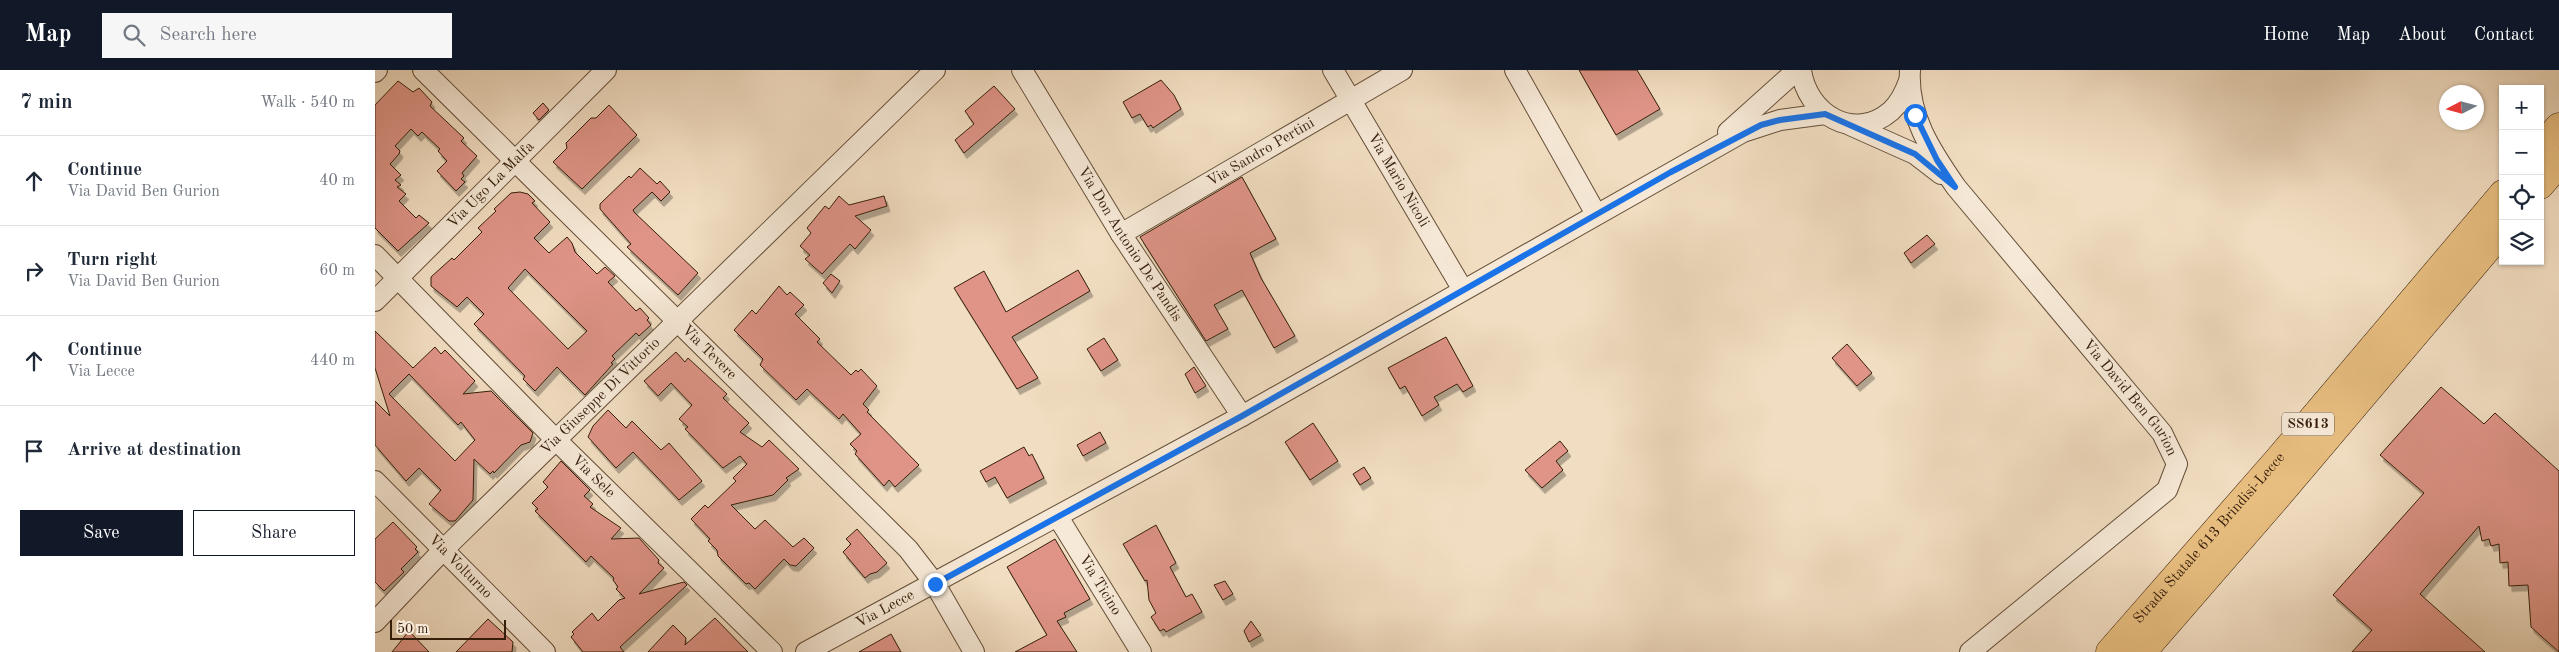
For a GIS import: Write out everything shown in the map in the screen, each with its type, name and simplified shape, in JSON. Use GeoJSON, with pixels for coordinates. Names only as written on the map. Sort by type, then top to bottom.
{"type":"FeatureCollection","features":[{"type":"Feature","properties":{"kind":"highway"},"geometry":{"type":"LineString","coordinates":[[2544,144],[2559,127]]}},
{"type":"Feature","properties":{"kind":"highway"},"geometry":{"type":"LineString","coordinates":[[2544,180],[2559,163]]}},
{"type":"Feature","properties":{"kind":"highway","name":"Strada Statale 613 Brindisi-Lecce"},"geometry":{"type":"LineString","coordinates":[[2110,652],[2278,460],[2499,199]]}},
{"type":"Feature","properties":{"kind":"highway","name":"Strada Statale 613 Brindisi-Lecce"},"geometry":{"type":"LineString","coordinates":[[2142,652],[2275,499],[2499,235]]}},
{"type":"Feature","properties":{"kind":"street","name":"Via Tevere"},"geometry":{"type":"LineString","coordinates":[[423,70],[591,233],[675,321],[908,548],[935,584],[973,652]]}},
{"type":"Feature","properties":{"kind":"street","name":"Via Ugo La Malfa"},"geometry":{"type":"LineString","coordinates":[[375,301],[606,70]]}},
{"type":"Feature","properties":{"kind":"street","name":"Via Giuseppe Di Vittorio"},"geometry":{"type":"LineString","coordinates":[[375,622],[443,550],[555,439],[935,70]]}},
{"type":"Feature","properties":{"kind":"street","name":"Via Don Antonio De Pandis"},"geometry":{"type":"LineString","coordinates":[[1022,70],[1121,234],[1242,416]]}},
{"type":"Feature","properties":{"kind":"street","name":"Via Mario Nicoli"},"geometry":{"type":"LineString","coordinates":[[1333,70],[1463,290]]}},
{"type":"Feature","properties":{"kind":"street","name":"Via Sandro Pertini"},"geometry":{"type":"LineString","coordinates":[[1121,234],[1402,70]]}},
{"type":"Feature","properties":{"kind":"street"},"geometry":{"type":"LineString","coordinates":[[1515,70],[1596,214]]}},
{"type":"Feature","properties":{"kind":"street","name":"Via Lecce"},"geometry":{"type":"LineString","coordinates":[[1671,172],[1742,121],[1797,70]]}},
{"type":"Feature","properties":{"kind":"street"},"geometry":{"type":"LineString","coordinates":[[1801,70],[1803,85],[1811,102],[1833,118]]}},
{"type":"Feature","properties":{"kind":"street","name":"Via Lecce"},"geometry":{"type":"LineString","coordinates":[[806,652],[935,584],[1242,416],[1596,214],[1761,125],[1780,120],[1833,118],[1859,124],[1876,120],[1891,111],[1903,97],[1911,74]]}},
{"type":"Feature","properties":{"kind":"street","name":"Via David Ben Gurion"},"geometry":{"type":"LineString","coordinates":[[1911,74],[1910,98],[1924,136],[1955,187],[2162,433],[2177,464],[2167,490],[1970,652]]}},
{"type":"Feature","properties":{"kind":"street","name":"Via David Ben Gurion"},"geometry":{"type":"LineString","coordinates":[[1833,118],[1876,135],[1915,154],[1955,187]]}},
{"type":"Feature","properties":{"kind":"street","name":"Via Sele"},"geometry":{"type":"LineString","coordinates":[[375,254],[555,439],[772,652]]}},
{"type":"Feature","properties":{"kind":"street","name":"Via Volturno"},"geometry":{"type":"LineString","coordinates":[[375,481],[545,652]]}},
{"type":"Feature","properties":{"kind":"street","name":"Via Ticino"},"geometry":{"type":"LineString","coordinates":[[1058,517],[1141,652]]}},
{"type":"Feature","properties":{"kind":"building"},"geometry":{"type":"Polygon","coordinates":[[[1579,70],[1637,70],[1660,109],[1616,135],[1579,70]]]}},
{"type":"Feature","properties":{"kind":"building"},"geometry":{"type":"Polygon","coordinates":[[[1161,80],[1174,95],[1181,109],[1153,128],[1151,125],[1148,127],[1140,114],[1132,118],[1123,102],[1161,80]]]}},
{"type":"Feature","properties":{"kind":"building"},"geometry":{"type":"Polygon","coordinates":[[[398,81],[413,92],[419,88],[432,102],[430,106],[464,138],[461,141],[477,156],[462,173],[464,176],[461,179],[465,182],[456,191],[437,171],[447,161],[438,151],[440,149],[422,132],[418,136],[411,129],[395,146],[400,151],[390,164],[401,175],[395,180],[401,185],[397,187],[406,194],[399,201],[416,218],[419,215],[429,223],[398,251],[375,228],[375,105],[398,81]]]}},
{"type":"Feature","properties":{"kind":"building"},"geometry":{"type":"Polygon","coordinates":[[[994,86],[1015,109],[964,153],[955,140],[974,124],[965,111],[994,86]]]}},
{"type":"Feature","properties":{"kind":"building"},"geometry":{"type":"Polygon","coordinates":[[[543,103],[549,110],[539,120],[533,113],[543,103]]]}},
{"type":"Feature","properties":{"kind":"building"},"geometry":{"type":"Polygon","coordinates":[[[609,105],[637,135],[582,189],[553,162],[567,148],[566,143],[591,118],[596,118],[609,105]]]}},
{"type":"Feature","properties":{"kind":"building"},"geometry":{"type":"Polygon","coordinates":[[[640,168],[657,184],[660,181],[670,192],[661,201],[652,192],[633,210],[634,212],[698,273],[678,295],[627,247],[631,244],[600,209],[600,204],[640,168]]]}},
{"type":"Feature","properties":{"kind":"building"},"geometry":{"type":"Polygon","coordinates":[[[1242,177],[1276,239],[1250,253],[1261,278],[1295,336],[1274,348],[1242,290],[1214,305],[1228,329],[1206,341],[1140,237],[1242,177]]]}},
{"type":"Feature","properties":{"kind":"building"},"geometry":{"type":"Polygon","coordinates":[[[520,192],[528,194],[535,201],[532,203],[550,222],[534,238],[549,253],[567,237],[572,243],[575,252],[597,274],[605,267],[615,276],[608,282],[636,311],[640,308],[649,318],[647,320],[651,325],[639,336],[636,333],[612,356],[615,359],[611,363],[613,364],[585,395],[557,367],[535,391],[523,379],[525,376],[474,324],[484,314],[467,297],[457,307],[431,286],[431,277],[452,258],[454,260],[482,232],[478,228],[511,193],[520,192]],[[525,269],[508,288],[568,349],[587,331],[525,269]]]}},
{"type":"Feature","properties":{"kind":"building"},"geometry":{"type":"Polygon","coordinates":[[[839,196],[849,205],[884,196],[887,206],[855,216],[871,230],[855,249],[850,244],[822,274],[805,259],[810,255],[800,246],[811,233],[807,228],[825,206],[829,209],[839,196]]]}},
{"type":"Feature","properties":{"kind":"building"},"geometry":{"type":"Polygon","coordinates":[[[1927,235],[1935,244],[1911,263],[1904,253],[1927,235]]]}},
{"type":"Feature","properties":{"kind":"building"},"geometry":{"type":"Polygon","coordinates":[[[1078,270],[1090,291],[1012,337],[1038,378],[1017,389],[954,288],[984,271],[1006,312],[1078,270]]]}},
{"type":"Feature","properties":{"kind":"building"},"geometry":{"type":"Polygon","coordinates":[[[831,274],[840,281],[832,293],[823,283],[831,274]]]}},
{"type":"Feature","properties":{"kind":"building"},"geometry":{"type":"Polygon","coordinates":[[[779,286],[787,295],[790,292],[804,305],[795,314],[820,339],[817,342],[851,375],[856,370],[858,372],[861,369],[877,386],[863,404],[869,410],[867,412],[919,465],[895,487],[889,480],[884,486],[855,454],[857,451],[850,444],[861,434],[843,414],[839,419],[807,389],[796,400],[760,365],[763,359],[734,330],[752,310],[756,314],[779,286]]]}},
{"type":"Feature","properties":{"kind":"building"},"geometry":{"type":"Polygon","coordinates":[[[375,331],[413,368],[435,347],[441,354],[445,350],[475,381],[463,394],[491,391],[533,433],[530,442],[521,445],[494,473],[493,471],[490,474],[474,459],[473,500],[455,521],[449,521],[429,504],[441,490],[419,468],[406,481],[375,445],[375,401],[390,416],[375,368],[375,331]],[[409,374],[389,394],[455,461],[475,440],[461,422],[458,425],[409,374]]]}},
{"type":"Feature","properties":{"kind":"building"},"geometry":{"type":"Polygon","coordinates":[[[1446,337],[1473,386],[1463,392],[1457,384],[1434,397],[1439,405],[1422,416],[1405,386],[1400,389],[1388,368],[1446,337]]]}},
{"type":"Feature","properties":{"kind":"building"},"geometry":{"type":"Polygon","coordinates":[[[1104,338],[1118,360],[1101,371],[1087,349],[1104,338]]]}},
{"type":"Feature","properties":{"kind":"building"},"geometry":{"type":"Polygon","coordinates":[[[1847,344],[1872,373],[1857,386],[1832,358],[1847,344]]]}},
{"type":"Feature","properties":{"kind":"building"},"geometry":{"type":"Polygon","coordinates":[[[676,352],[685,362],[688,358],[727,394],[723,398],[749,423],[740,432],[762,447],[769,440],[799,469],[786,478],[788,480],[773,495],[731,505],[755,529],[765,520],[793,547],[804,538],[814,548],[796,566],[790,565],[784,559],[755,589],[749,583],[746,584],[718,556],[717,550],[708,541],[710,539],[691,519],[705,505],[708,508],[736,481],[733,478],[747,464],[740,456],[723,468],[685,429],[688,427],[679,419],[692,405],[671,383],[658,396],[644,381],[676,352]]]}},
{"type":"Feature","properties":{"kind":"building"},"geometry":{"type":"Polygon","coordinates":[[[1194,367],[1206,386],[1195,393],[1185,374],[1194,367]]]}},
{"type":"Feature","properties":{"kind":"building"},"geometry":{"type":"Polygon","coordinates":[[[2441,387],[2484,424],[2495,413],[2559,471],[2559,652],[2531,627],[2528,585],[2509,586],[2508,562],[2500,563],[2499,544],[2491,546],[2489,539],[2482,541],[2479,526],[2420,594],[2485,652],[2352,652],[2372,630],[2333,595],[2424,493],[2380,455],[2441,387]]]}},
{"type":"Feature","properties":{"kind":"building"},"geometry":{"type":"Polygon","coordinates":[[[608,410],[626,428],[632,421],[661,450],[669,443],[702,481],[679,500],[633,452],[616,468],[588,437],[593,426],[608,410]]]}},
{"type":"Feature","properties":{"kind":"building"},"geometry":{"type":"Polygon","coordinates":[[[1313,423],[1338,461],[1310,480],[1285,442],[1313,423]]]}},
{"type":"Feature","properties":{"kind":"building"},"geometry":{"type":"Polygon","coordinates":[[[1100,432],[1106,443],[1083,456],[1077,445],[1100,432]]]}},
{"type":"Feature","properties":{"kind":"building"},"geometry":{"type":"Polygon","coordinates":[[[1560,441],[1568,451],[1556,461],[1563,470],[1542,488],[1525,470],[1560,441]]]}},
{"type":"Feature","properties":{"kind":"building"},"geometry":{"type":"Polygon","coordinates":[[[1024,447],[1029,456],[1032,454],[1044,478],[1007,498],[995,477],[986,482],[980,471],[1024,447]]]}},
{"type":"Feature","properties":{"kind":"building"},"geometry":{"type":"Polygon","coordinates":[[[561,461],[590,490],[584,496],[593,504],[590,507],[621,528],[611,539],[639,538],[664,568],[639,594],[684,582],[687,585],[620,647],[624,652],[583,652],[571,637],[574,634],[572,632],[592,613],[598,621],[619,600],[625,598],[616,589],[618,587],[613,580],[614,578],[591,556],[586,562],[535,511],[538,509],[532,503],[548,487],[543,482],[561,461]]]}},
{"type":"Feature","properties":{"kind":"building"},"geometry":{"type":"Polygon","coordinates":[[[1364,467],[1371,478],[1360,485],[1353,474],[1364,467]]]}},
{"type":"Feature","properties":{"kind":"building"},"geometry":{"type":"Polygon","coordinates":[[[393,522],[417,547],[415,549],[418,552],[401,569],[404,572],[384,591],[375,582],[375,539],[393,522]]]}},
{"type":"Feature","properties":{"kind":"building"},"geometry":{"type":"Polygon","coordinates":[[[1156,525],[1176,563],[1170,567],[1186,597],[1192,594],[1202,612],[1166,632],[1164,629],[1160,631],[1151,617],[1156,613],[1149,600],[1147,580],[1145,581],[1123,544],[1156,525]]]}},
{"type":"Feature","properties":{"kind":"building"},"geometry":{"type":"Polygon","coordinates":[[[857,529],[887,563],[877,572],[865,578],[843,552],[851,544],[846,539],[857,529]]]}},
{"type":"Feature","properties":{"kind":"building"},"geometry":{"type":"Polygon","coordinates":[[[1055,539],[1090,599],[1064,613],[1066,617],[1057,621],[1077,652],[1015,652],[1047,635],[1007,567],[1055,539]]]}},
{"type":"Feature","properties":{"kind":"building"},"geometry":{"type":"Polygon","coordinates":[[[1225,581],[1233,594],[1223,600],[1214,585],[1225,581]]]}},
{"type":"Feature","properties":{"kind":"building"},"geometry":{"type":"Polygon","coordinates":[[[715,618],[748,652],[648,652],[673,625],[686,638],[685,645],[715,618]]]}},
{"type":"Feature","properties":{"kind":"building"},"geometry":{"type":"Polygon","coordinates":[[[488,619],[513,642],[512,652],[456,652],[488,619]]]}},
{"type":"Feature","properties":{"kind":"building"},"geometry":{"type":"Polygon","coordinates":[[[1251,621],[1261,635],[1249,642],[1244,631],[1251,621]]]}},
{"type":"Feature","properties":{"kind":"building"},"geometry":{"type":"Polygon","coordinates":[[[409,631],[429,652],[392,652],[409,631]]]}},
{"type":"Feature","properties":{"kind":"building"},"geometry":{"type":"Polygon","coordinates":[[[891,634],[901,652],[859,652],[891,634]]]}},
{"type":"Feature","properties":{"kind":"route"},"geometry":{"type":"LineString","coordinates":[[935,584],[1242,416],[1743,132],[1780,120],[1825,114],[1876,135],[1915,154],[1955,187],[1937,160],[1915,115]]}}]}
